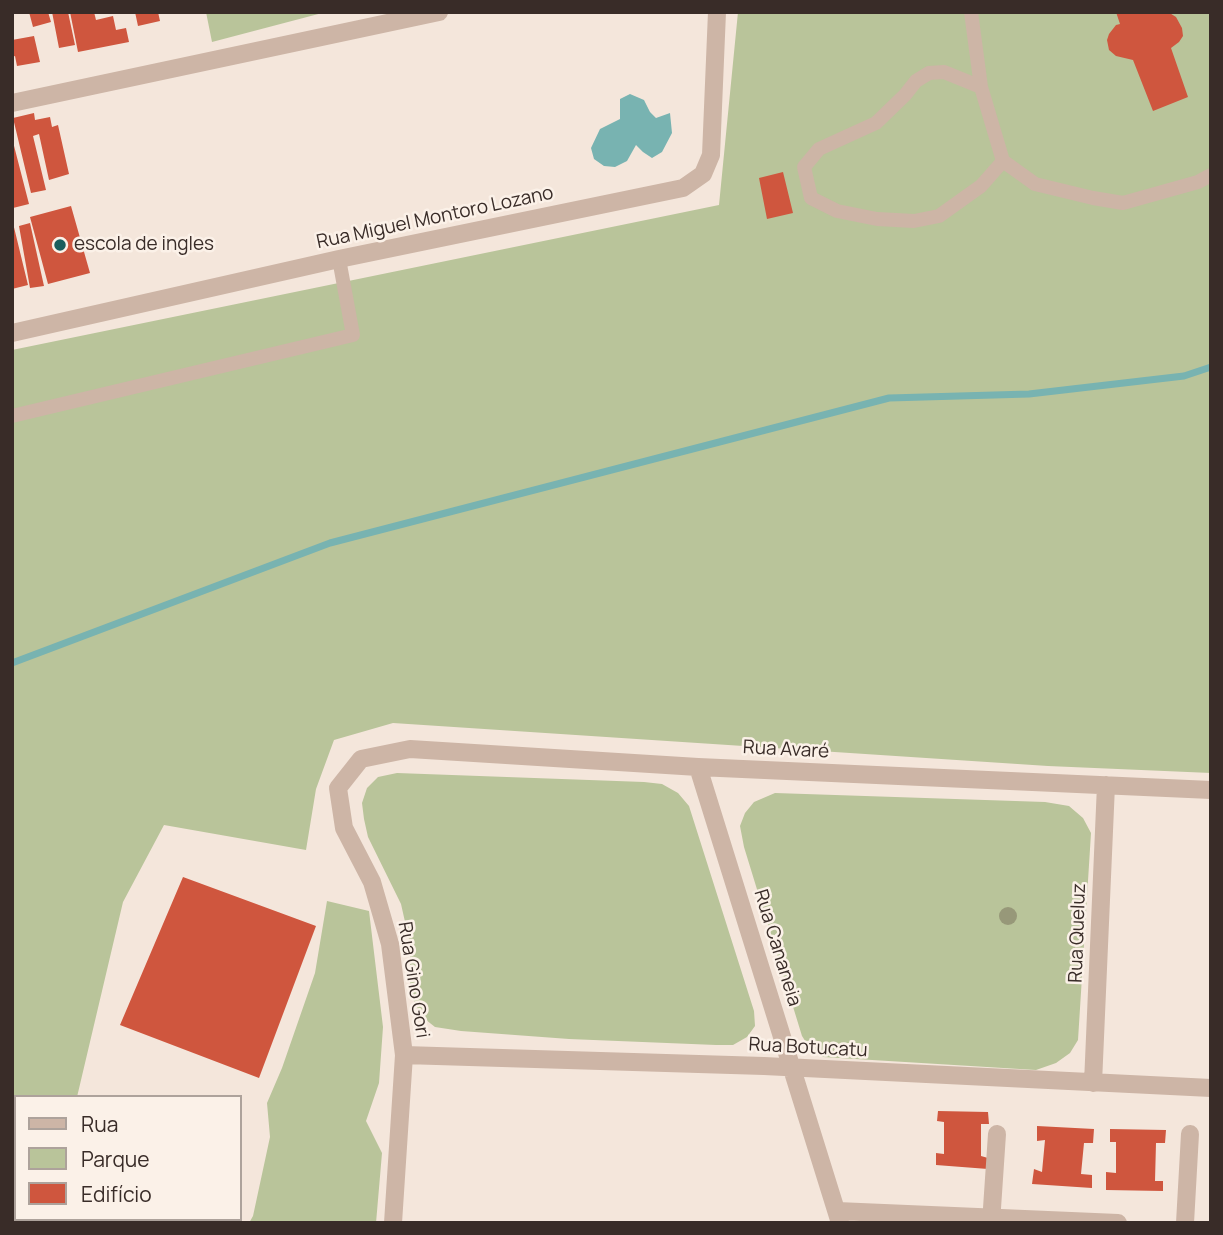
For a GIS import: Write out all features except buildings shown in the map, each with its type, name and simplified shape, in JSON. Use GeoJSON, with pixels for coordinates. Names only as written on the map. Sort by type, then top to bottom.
{"type":"FeatureCollection","features":[{"type":"Feature","properties":{"kind":"street"},"geometry":{"type":"LineString","coordinates":[[12,103],[439,12]]}},
{"type":"Feature","properties":{"kind":"street","name":"Rua Miguel Montoro Lozano"},"geometry":{"type":"LineString","coordinates":[[12,333],[339,259],[683,188],[704,174],[711,155],[717,12]]}},
{"type":"Feature","properties":{"kind":"street","name":"Rua Avaré"},"geometry":{"type":"LineString","coordinates":[[361,759],[410,749],[698,767],[1211,790]]}},
{"type":"Feature","properties":{"kind":"street","name":"Rua Gino Gori"},"geometry":{"type":"LineString","coordinates":[[361,759],[338,788],[344,828],[372,882],[390,944],[404,1055],[393,1223]]}},
{"type":"Feature","properties":{"kind":"street","name":"Rua Cananeia"},"geometry":{"type":"LineString","coordinates":[[698,767],[839,1217]]}},
{"type":"Feature","properties":{"kind":"street","name":"Rua Queluz"},"geometry":{"type":"LineString","coordinates":[[1093,1083],[1106,785]]}},
{"type":"Feature","properties":{"kind":"street","name":"Rua Botucatu"},"geometry":{"type":"LineString","coordinates":[[404,1055],[792,1068],[1211,1088]]}},
{"type":"Feature","properties":{"kind":"street"},"geometry":{"type":"LineString","coordinates":[[991,1220],[997,1134]]}},
{"type":"Feature","properties":{"kind":"street"},"geometry":{"type":"LineString","coordinates":[[1185,1223],[1190,1135]]}},
{"type":"Feature","properties":{"kind":"street"},"geometry":{"type":"LineString","coordinates":[[839,1217],[1118,1223]]}},
{"type":"Feature","properties":{"kind":"lane"},"geometry":{"type":"LineString","coordinates":[[971,12],[981,87],[1003,161],[1035,184],[1123,203],[1198,183],[1211,175]]}},
{"type":"Feature","properties":{"kind":"lane"},"geometry":{"type":"LineString","coordinates":[[981,87],[944,72],[929,73],[916,81],[876,123],[820,149],[804,167],[811,198],[837,211],[877,219],[914,221],[939,216],[981,187],[1003,161]]}},
{"type":"Feature","properties":{"kind":"lane"},"geometry":{"type":"LineString","coordinates":[[12,416],[353,335],[339,259]]}},
{"type":"Feature","properties":{"kind":"green space"},"geometry":{"type":"Polygon","coordinates":[[[206,12],[326,12],[212,42],[206,12]]]}},
{"type":"Feature","properties":{"kind":"green space"},"geometry":{"type":"Polygon","coordinates":[[[738,12],[1211,12],[1211,773],[1048,766],[393,723],[334,740],[316,789],[306,850],[164,825],[123,902],[77,1095],[14,1095],[12,1203],[12,350],[719,205],[738,12]]]}},
{"type":"Feature","properties":{"kind":"green space"},"geometry":{"type":"Polygon","coordinates":[[[397,773],[644,782],[662,784],[678,793],[689,806],[754,1011],[755,1026],[747,1037],[733,1045],[716,1045],[569,1039],[435,1027],[421,1016],[414,1001],[410,984],[410,944],[401,904],[368,837],[364,819],[362,803],[367,788],[378,777],[397,773]]]}},
{"type":"Feature","properties":{"kind":"green space"},"geometry":{"type":"Polygon","coordinates":[[[775,793],[1045,802],[1069,806],[1083,818],[1091,833],[1078,1040],[1070,1053],[1056,1063],[1036,1070],[823,1057],[811,1050],[802,1036],[744,847],[740,826],[745,813],[754,802],[775,793]]]}},
{"type":"Feature","properties":{"kind":"green space"},"geometry":{"type":"Polygon","coordinates":[[[327,901],[369,911],[383,1027],[379,1083],[366,1121],[382,1153],[376,1223],[249,1223],[253,1216],[270,1137],[267,1103],[315,973],[327,901]]]}},
{"type":"Feature","properties":{"kind":"water"},"geometry":{"type":"Polygon","coordinates":[[[630,94],[644,100],[656,118],[670,113],[672,133],[662,152],[652,158],[636,145],[627,161],[615,167],[604,166],[594,159],[591,148],[600,129],[620,119],[620,99],[630,94]]]}},
{"type":"Feature","properties":{"kind":"waterway"},"geometry":{"type":"LineString","coordinates":[[12,663],[330,543],[889,398],[1029,394],[1184,376],[1211,367]]}},
{"type":"Feature","properties":{"kind":"place","name":"escola de ingles"},"geometry":{"type":"Point","coordinates":[60,245]}}]}
